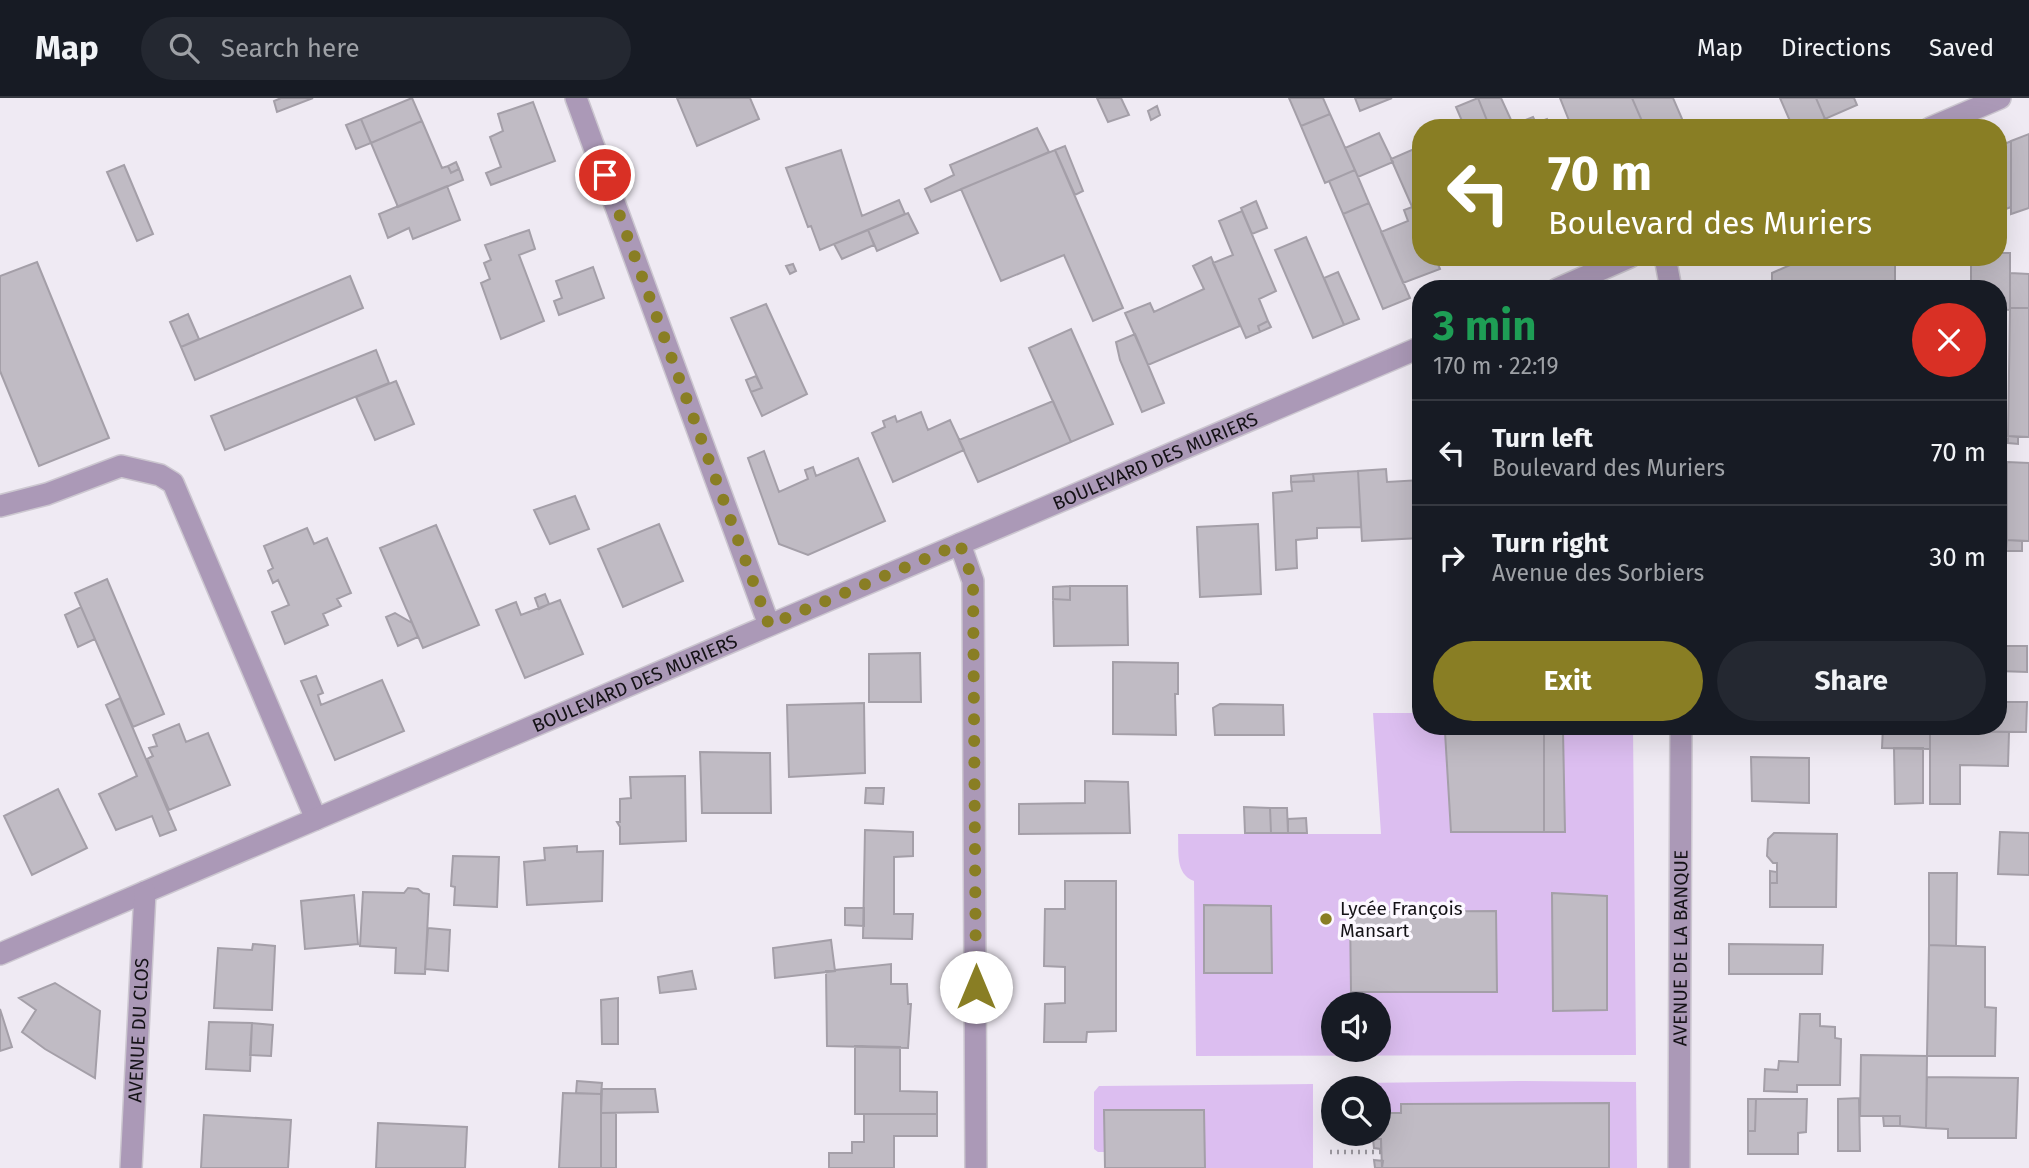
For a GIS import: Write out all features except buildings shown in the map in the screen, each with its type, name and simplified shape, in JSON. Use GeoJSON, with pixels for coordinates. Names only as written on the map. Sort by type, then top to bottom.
{"type":"FeatureCollection","features":[{"type":"Feature","properties":{"kind":"street"},"geometry":{"type":"LineString","coordinates":[[576,98],[769,625]]}},
{"type":"Feature","properties":{"kind":"street"},"geometry":{"type":"LineString","coordinates":[[1951,119],[2000,98]]}},
{"type":"Feature","properties":{"kind":"street"},"geometry":{"type":"LineString","coordinates":[[1578,280],[1609,266]]}},
{"type":"Feature","properties":{"kind":"street","name":"BOULEVARD DES MURIERS"},"geometry":{"type":"LineString","coordinates":[[0,954],[1412,351]]}},
{"type":"Feature","properties":{"kind":"street"},"geometry":{"type":"LineString","coordinates":[[0,506],[47,494],[121,466],[160,475],[173,483],[316,819]]}},
{"type":"Feature","properties":{"kind":"street"},"geometry":{"type":"LineString","coordinates":[[960,544],[973,581],[976,1168]]}},
{"type":"Feature","properties":{"kind":"street","name":"AVENUE DE LA BANQUE"},"geometry":{"type":"LineString","coordinates":[[1679,1168],[1681,735]]}},
{"type":"Feature","properties":{"kind":"street","name":"AVENUE DU CLOS"},"geometry":{"type":"LineString","coordinates":[[131,1168],[145,892]]}},
{"type":"Feature","properties":{"kind":"path"},"geometry":{"type":"LineString","coordinates":[[1330,1153],[1382,1152]]}},
{"type":"Feature","properties":{"kind":"shaded area"},"geometry":{"type":"Polygon","coordinates":[[[1373,713],[1412,713],[1412,735],[1633,735],[1636,1055],[1391,1056],[1391,992],[1321,992],[1321,1056],[1196,1056],[1194,881],[1184,873],[1178,855],[1178,834],[1381,834],[1373,713]]]}},
{"type":"Feature","properties":{"kind":"shaded area"},"geometry":{"type":"Polygon","coordinates":[[[1636,1082],[1637,1168],[1609,1168],[1608,1103],[1402,1104],[1401,1113],[1391,1113],[1391,1083],[1636,1082]]]}},
{"type":"Feature","properties":{"kind":"shaded area"},"geometry":{"type":"Polygon","coordinates":[[[1313,1084],[1313,1168],[1205,1168],[1204,1110],[1105,1110],[1105,1152],[1094,1149],[1094,1092],[1099,1086],[1313,1084]]]}},
{"type":"Feature","properties":{"kind":"place","name":"Lycée François Mansart"},"geometry":{"type":"Point","coordinates":[1326,919]}},
{"type":"Feature","properties":{"kind":"route"},"geometry":{"type":"LineString","coordinates":[[605,175],[769,625],[960,544],[973,581],[976,987]]}}]}
